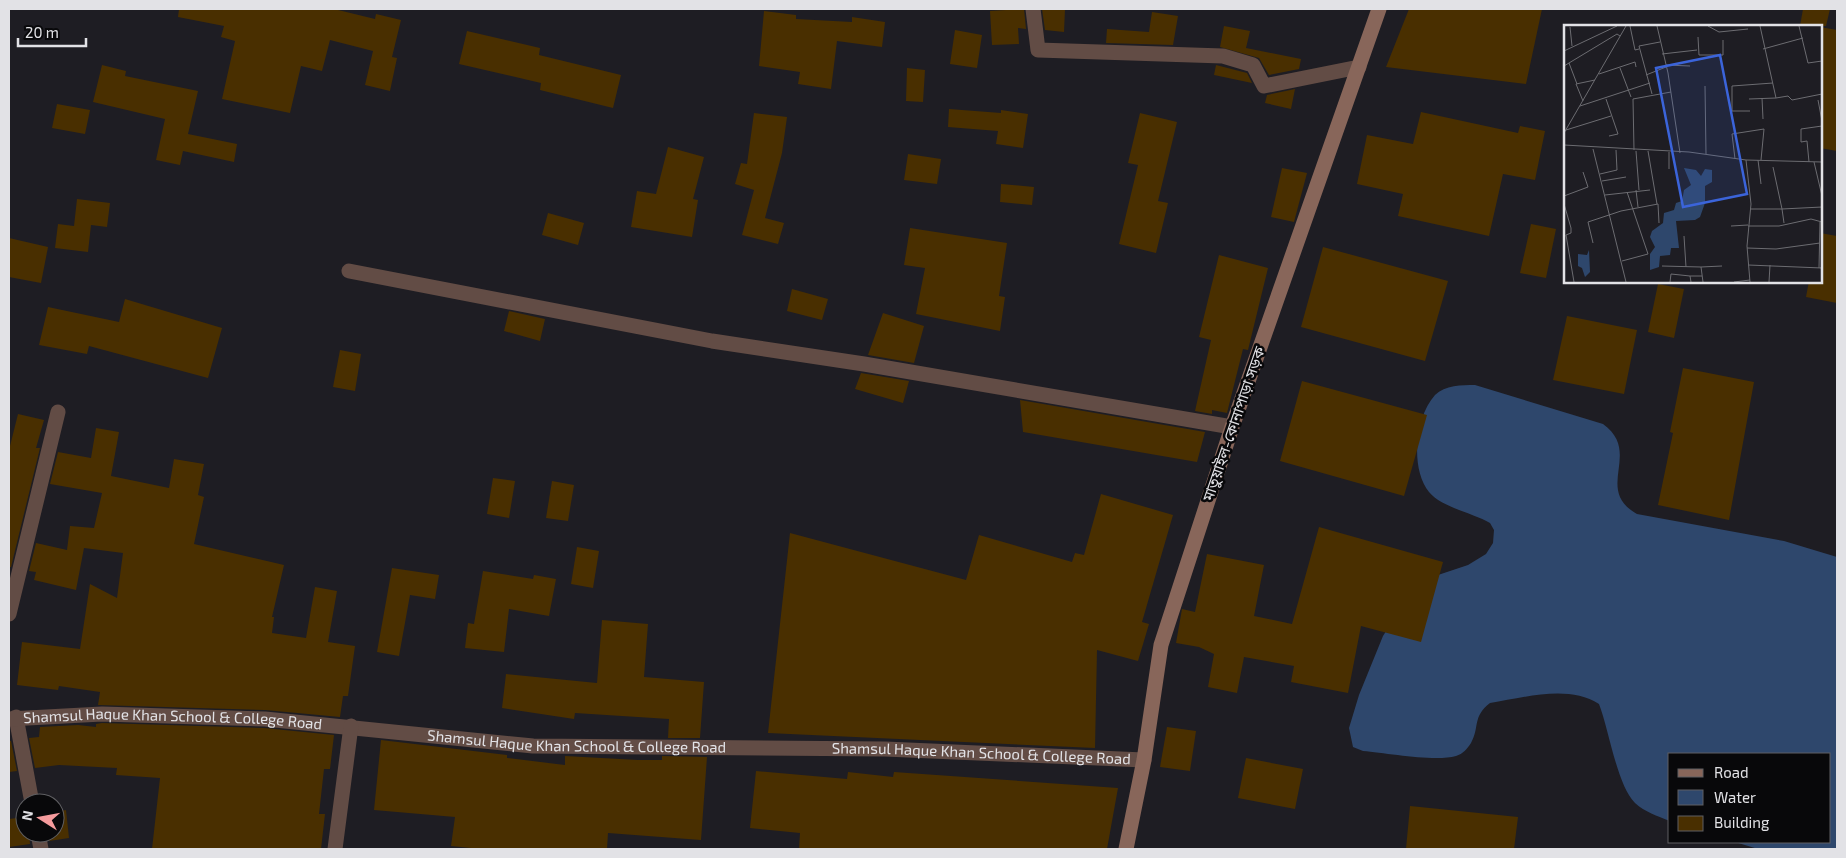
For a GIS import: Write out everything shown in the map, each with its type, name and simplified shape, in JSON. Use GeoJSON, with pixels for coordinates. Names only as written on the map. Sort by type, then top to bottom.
{"type":"FeatureCollection","features":[{"type":"Feature","properties":{"kind":"main road","name":"মাতুয়াইল-কোনাপাড়া সড়ক"},"geometry":{"type":"LineString","coordinates":[[1126,849],[1144,760],[1161,645],[1232,427],[1380,9]]}},
{"type":"Feature","properties":{"kind":"street"},"geometry":{"type":"LineString","coordinates":[[1033,9],[1038,50],[1223,56],[1253,65],[1264,86],[1358,67]]}},
{"type":"Feature","properties":{"kind":"street"},"geometry":{"type":"LineString","coordinates":[[350,271],[712,341],[864,364],[1232,427]]}},
{"type":"Feature","properties":{"kind":"street"},"geometry":{"type":"LineString","coordinates":[[9,614],[58,412]]}},
{"type":"Feature","properties":{"kind":"street","name":"Shamsul Haque Khan School & College Road"},"geometry":{"type":"LineString","coordinates":[[12,718],[102,714],[265,719],[350,726],[533,746],[885,749],[1144,760]]}},
{"type":"Feature","properties":{"kind":"street"},"geometry":{"type":"LineString","coordinates":[[12,718],[30,793]]}},
{"type":"Feature","properties":{"kind":"street"},"geometry":{"type":"LineString","coordinates":[[336,849],[350,726]]}},
{"type":"Feature","properties":{"kind":"water"},"geometry":{"type":"Polygon","coordinates":[[[1475,385],[1603,424],[1614,435],[1619,447],[1620,459],[1617,482],[1619,493],[1625,504],[1637,514],[1784,541],[1837,557],[1837,849],[1758,849],[1738,843],[1831,843],[1831,753],[1668,753],[1668,820],[1647,811],[1635,803],[1623,784],[1618,771],[1599,704],[1587,698],[1574,695],[1545,694],[1490,703],[1484,708],[1478,718],[1471,743],[1465,751],[1456,756],[1436,758],[1411,756],[1363,751],[1353,747],[1349,728],[1359,695],[1383,636],[1407,598],[1438,575],[1468,565],[1486,554],[1493,543],[1494,530],[1490,523],[1449,506],[1434,497],[1423,482],[1419,470],[1417,443],[1419,429],[1428,405],[1439,392],[1449,387],[1475,385]]]}},
{"type":"Feature","properties":{"kind":"building"},"geometry":{"type":"Polygon","coordinates":[[[179,9],[334,9],[375,19],[376,14],[401,20],[392,57],[397,58],[390,91],[365,85],[373,51],[330,40],[322,71],[301,66],[290,113],[222,99],[235,41],[221,37],[224,26],[178,17],[179,9]]]}},
{"type":"Feature","properties":{"kind":"building"},"geometry":{"type":"Polygon","coordinates":[[[1024,9],[1026,29],[1018,28],[1019,44],[992,45],[990,11],[1024,9]]]}},
{"type":"Feature","properties":{"kind":"building"},"geometry":{"type":"Polygon","coordinates":[[[1042,9],[1065,9],[1064,32],[1045,30],[1042,9]]]}},
{"type":"Feature","properties":{"kind":"building"},"geometry":{"type":"Polygon","coordinates":[[[1409,9],[1542,9],[1526,84],[1386,67],[1409,9]]]}},
{"type":"Feature","properties":{"kind":"building"},"geometry":{"type":"Polygon","coordinates":[[[1803,9],[1830,9],[1826,26],[1800,25],[1803,9]]]}},
{"type":"Feature","properties":{"kind":"building"},"geometry":{"type":"Polygon","coordinates":[[[764,11],[796,15],[796,19],[852,22],[852,17],[885,22],[882,47],[837,41],[831,89],[798,84],[800,72],[759,66],[764,11]]]}},
{"type":"Feature","properties":{"kind":"building"},"geometry":{"type":"Polygon","coordinates":[[[1152,12],[1178,16],[1173,45],[1106,43],[1107,29],[1149,32],[1152,12]]]}},
{"type":"Feature","properties":{"kind":"building"},"geometry":{"type":"Polygon","coordinates":[[[1224,26],[1250,31],[1246,48],[1301,59],[1299,69],[1269,75],[1259,58],[1220,47],[1224,26]]]}},
{"type":"Feature","properties":{"kind":"building"},"geometry":{"type":"Polygon","coordinates":[[[1821,27],[1837,30],[1837,151],[1821,148],[1821,27]]]}},
{"type":"Feature","properties":{"kind":"building"},"geometry":{"type":"Polygon","coordinates":[[[955,30],[982,35],[977,68],[950,64],[955,30]]]}},
{"type":"Feature","properties":{"kind":"building"},"geometry":{"type":"Polygon","coordinates":[[[467,31],[540,48],[539,55],[621,75],[613,108],[540,90],[541,83],[459,64],[467,31]]]}},
{"type":"Feature","properties":{"kind":"building"},"geometry":{"type":"Polygon","coordinates":[[[102,65],[126,71],[125,76],[198,91],[188,134],[237,144],[234,162],[183,151],[180,165],[156,160],[165,119],[93,102],[102,65]]]}},
{"type":"Feature","properties":{"kind":"building"},"geometry":{"type":"Polygon","coordinates":[[[1216,65],[1247,73],[1252,83],[1214,75],[1216,65]]]}},
{"type":"Feature","properties":{"kind":"building"},"geometry":{"type":"Polygon","coordinates":[[[907,68],[925,70],[923,102],[906,101],[907,68]]]}},
{"type":"Feature","properties":{"kind":"building"},"geometry":{"type":"Polygon","coordinates":[[[1295,89],[1291,109],[1265,103],[1267,95],[1295,89]]]}},
{"type":"Feature","properties":{"kind":"building"},"geometry":{"type":"Polygon","coordinates":[[[57,104],[90,110],[85,134],[52,128],[57,104]]]}},
{"type":"Feature","properties":{"kind":"building"},"geometry":{"type":"Polygon","coordinates":[[[949,109],[1001,113],[1001,110],[1028,114],[1023,148],[996,144],[998,131],[948,127],[949,109]]]}},
{"type":"Feature","properties":{"kind":"building"},"geometry":{"type":"Polygon","coordinates":[[[1421,112],[1518,133],[1520,126],[1545,131],[1535,180],[1503,174],[1489,236],[1398,216],[1403,194],[1357,184],[1367,135],[1413,144],[1421,112]]]}},
{"type":"Feature","properties":{"kind":"building"},"geometry":{"type":"Polygon","coordinates":[[[754,113],[787,117],[782,153],[765,218],[784,223],[778,244],[742,235],[754,190],[735,184],[741,163],[747,164],[754,113]]]}},
{"type":"Feature","properties":{"kind":"building"},"geometry":{"type":"Polygon","coordinates":[[[1140,113],[1177,122],[1158,201],[1168,203],[1156,253],[1119,244],[1138,165],[1128,163],[1140,113]]]}},
{"type":"Feature","properties":{"kind":"building"},"geometry":{"type":"Polygon","coordinates":[[[668,147],[704,157],[693,199],[698,200],[692,237],[631,227],[637,191],[656,194],[668,147]]]}},
{"type":"Feature","properties":{"kind":"building"},"geometry":{"type":"Polygon","coordinates":[[[908,154],[941,159],[937,184],[904,180],[908,154]]]}},
{"type":"Feature","properties":{"kind":"building"},"geometry":{"type":"Polygon","coordinates":[[[1282,168],[1307,173],[1294,222],[1271,217],[1282,168]]]}},
{"type":"Feature","properties":{"kind":"building"},"geometry":{"type":"Polygon","coordinates":[[[1001,184],[1034,187],[1032,205],[1000,202],[1001,184]]]}},
{"type":"Feature","properties":{"kind":"building"},"geometry":{"type":"Polygon","coordinates":[[[77,199],[110,203],[107,227],[91,225],[88,252],[55,248],[58,224],[74,226],[77,199]]]}},
{"type":"Feature","properties":{"kind":"building"},"geometry":{"type":"Polygon","coordinates":[[[548,213],[584,223],[578,245],[542,235],[548,213]]]}},
{"type":"Feature","properties":{"kind":"building"},"geometry":{"type":"Polygon","coordinates":[[[1531,224],[1556,229],[1546,278],[1520,273],[1531,224]]]}},
{"type":"Feature","properties":{"kind":"building"},"geometry":{"type":"Polygon","coordinates":[[[910,228],[1007,243],[999,296],[1005,297],[1000,331],[916,314],[925,268],[904,265],[910,228]]]}},
{"type":"Feature","properties":{"kind":"building"},"geometry":{"type":"Polygon","coordinates":[[[1821,233],[1837,236],[1837,303],[1806,297],[1809,282],[1821,282],[1821,233]]]}},
{"type":"Feature","properties":{"kind":"building"},"geometry":{"type":"Polygon","coordinates":[[[9,238],[48,247],[41,283],[9,277],[9,238]]]}},
{"type":"Feature","properties":{"kind":"building"},"geometry":{"type":"Polygon","coordinates":[[[1323,247],[1448,281],[1425,361],[1301,327],[1323,247]]]}},
{"type":"Feature","properties":{"kind":"building"},"geometry":{"type":"Polygon","coordinates":[[[1219,255],[1268,268],[1248,350],[1243,349],[1227,413],[1212,410],[1212,414],[1195,411],[1211,340],[1199,337],[1219,255]]]}},
{"type":"Feature","properties":{"kind":"building"},"geometry":{"type":"Polygon","coordinates":[[[1658,284],[1684,289],[1674,338],[1648,332],[1658,284]]]}},
{"type":"Feature","properties":{"kind":"building"},"geometry":{"type":"Polygon","coordinates":[[[792,289],[828,299],[822,320],[787,311],[792,289]]]}},
{"type":"Feature","properties":{"kind":"building"},"geometry":{"type":"Polygon","coordinates":[[[125,299],[222,328],[208,378],[89,346],[87,354],[39,345],[48,307],[119,322],[125,299]]]}},
{"type":"Feature","properties":{"kind":"building"},"geometry":{"type":"Polygon","coordinates":[[[509,311],[545,319],[540,341],[504,331],[509,311]]]}},
{"type":"Feature","properties":{"kind":"building"},"geometry":{"type":"Polygon","coordinates":[[[883,313],[924,326],[914,363],[868,355],[883,313]]]}},
{"type":"Feature","properties":{"kind":"building"},"geometry":{"type":"Polygon","coordinates":[[[1567,316],[1637,330],[1624,394],[1553,380],[1567,316]]]}},
{"type":"Feature","properties":{"kind":"building"},"geometry":{"type":"Polygon","coordinates":[[[340,350],[361,354],[355,391],[333,387],[340,350]]]}},
{"type":"Feature","properties":{"kind":"building"},"geometry":{"type":"Polygon","coordinates":[[[1683,368],[1754,382],[1729,520],[1658,505],[1673,433],[1670,432],[1683,368]]]}},
{"type":"Feature","properties":{"kind":"building"},"geometry":{"type":"Polygon","coordinates":[[[861,373],[909,381],[903,403],[855,389],[861,373]]]}},
{"type":"Feature","properties":{"kind":"building"},"geometry":{"type":"Polygon","coordinates":[[[1302,381],[1427,415],[1404,496],[1280,461],[1302,381]]]}},
{"type":"Feature","properties":{"kind":"building"},"geometry":{"type":"Polygon","coordinates":[[[1020,400],[1205,432],[1197,462],[1023,432],[1020,400]]]}},
{"type":"Feature","properties":{"kind":"building"},"geometry":{"type":"Polygon","coordinates":[[[18,414],[44,420],[36,448],[40,448],[11,567],[9,567],[9,450],[18,414]]]}},
{"type":"Feature","properties":{"kind":"building"},"geometry":{"type":"Polygon","coordinates":[[[96,428],[119,432],[111,476],[169,488],[174,459],[204,464],[198,495],[204,497],[194,544],[284,565],[272,617],[274,617],[272,633],[306,638],[315,587],[337,591],[328,642],[355,646],[348,696],[343,696],[340,717],[265,710],[98,705],[100,692],[59,686],[58,690],[17,685],[22,642],[80,649],[90,584],[117,598],[123,553],[84,548],[76,590],[34,580],[36,572],[29,571],[36,543],[67,550],[70,526],[94,528],[102,493],[50,484],[58,452],[91,458],[96,428]]]}},
{"type":"Feature","properties":{"kind":"building"},"geometry":{"type":"Polygon","coordinates":[[[493,478],[515,481],[509,518],[487,514],[493,478]]]}},
{"type":"Feature","properties":{"kind":"building"},"geometry":{"type":"Polygon","coordinates":[[[552,481],[574,485],[568,521],[546,518],[552,481]]]}},
{"type":"Feature","properties":{"kind":"building"},"geometry":{"type":"Polygon","coordinates":[[[1101,494],[1173,515],[1142,622],[1149,624],[1138,661],[1097,650],[1095,748],[768,733],[790,533],[966,580],[979,535],[1072,562],[1075,553],[1084,555],[1101,494]]]}},
{"type":"Feature","properties":{"kind":"building"},"geometry":{"type":"Polygon","coordinates":[[[1319,527],[1443,562],[1421,642],[1361,626],[1348,693],[1291,682],[1294,666],[1244,657],[1237,693],[1208,687],[1214,654],[1199,647],[1176,643],[1182,609],[1195,612],[1207,554],[1264,565],[1254,616],[1292,624],[1319,527]]]}},
{"type":"Feature","properties":{"kind":"building"},"geometry":{"type":"Polygon","coordinates":[[[577,547],[599,551],[593,588],[571,584],[577,547]]]}},
{"type":"Feature","properties":{"kind":"building"},"geometry":{"type":"Polygon","coordinates":[[[392,568],[439,575],[435,599],[410,595],[399,656],[377,652],[392,568]]]}},
{"type":"Feature","properties":{"kind":"building"},"geometry":{"type":"Polygon","coordinates":[[[483,571],[533,579],[534,575],[556,579],[549,616],[509,609],[504,652],[465,648],[468,623],[474,624],[483,571]]]}},
{"type":"Feature","properties":{"kind":"building"},"geometry":{"type":"Polygon","coordinates":[[[602,620],[648,624],[644,677],[704,682],[700,738],[668,738],[669,719],[575,713],[574,719],[502,708],[506,674],[597,683],[602,620]]]}},
{"type":"Feature","properties":{"kind":"building"},"geometry":{"type":"Polygon","coordinates":[[[96,724],[264,728],[334,735],[330,769],[324,769],[319,814],[325,814],[321,849],[152,849],[160,778],[116,775],[117,768],[59,765],[35,768],[29,738],[39,737],[40,727],[78,725],[96,727],[96,724]]]}},
{"type":"Feature","properties":{"kind":"building"},"geometry":{"type":"Polygon","coordinates":[[[1167,727],[1196,731],[1190,771],[1160,767],[1167,727]]]}},
{"type":"Feature","properties":{"kind":"building"},"geometry":{"type":"Polygon","coordinates":[[[381,740],[507,755],[507,758],[565,765],[565,756],[638,760],[662,760],[662,756],[707,757],[701,840],[608,833],[607,849],[481,849],[451,846],[455,817],[374,810],[381,740]]]}},
{"type":"Feature","properties":{"kind":"building"},"geometry":{"type":"Polygon","coordinates":[[[9,741],[11,741],[17,771],[9,772],[9,741]]]}},
{"type":"Feature","properties":{"kind":"building"},"geometry":{"type":"Polygon","coordinates":[[[1246,758],[1303,769],[1295,809],[1238,798],[1246,758]]]}},
{"type":"Feature","properties":{"kind":"building"},"geometry":{"type":"Polygon","coordinates":[[[756,771],[847,779],[848,772],[893,777],[894,772],[1118,788],[1107,849],[799,849],[800,833],[750,828],[756,771]]]}},
{"type":"Feature","properties":{"kind":"building"},"geometry":{"type":"Polygon","coordinates":[[[1410,806],[1518,817],[1514,849],[1406,849],[1410,806]]]}},
{"type":"Feature","properties":{"kind":"building"},"geometry":{"type":"Polygon","coordinates":[[[65,810],[69,838],[65,839],[65,810]]]}},
{"type":"Feature","properties":{"kind":"building"},"geometry":{"type":"Polygon","coordinates":[[[15,818],[15,843],[30,844],[9,847],[9,819],[15,818]]]}}]}
